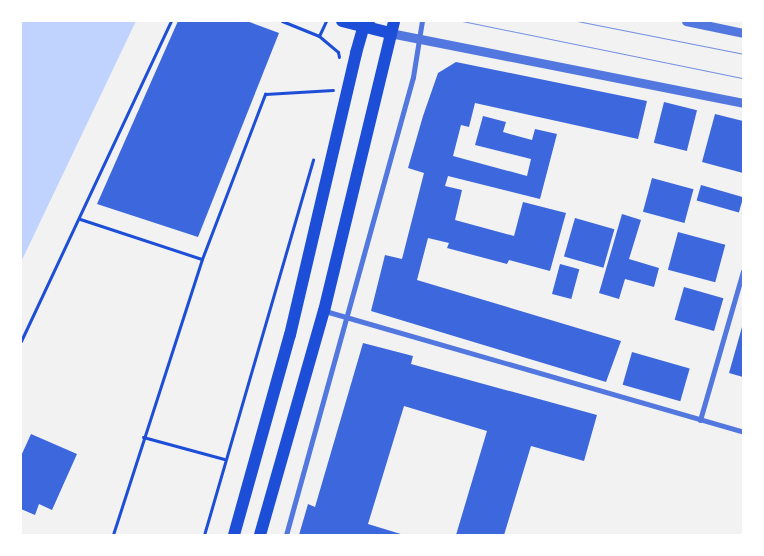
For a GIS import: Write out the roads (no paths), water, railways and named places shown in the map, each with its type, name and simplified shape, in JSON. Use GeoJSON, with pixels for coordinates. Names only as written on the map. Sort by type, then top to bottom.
{"type":"FeatureCollection","features":[{"type":"Feature","properties":{"kind":"main road"},"geometry":{"type":"LineString","coordinates":[[260,535],[324,311],[392,27],[342,21]]}},
{"type":"Feature","properties":{"kind":"main road"},"geometry":{"type":"LineString","coordinates":[[234,535],[290,335],[366,25]]}},
{"type":"Feature","properties":{"kind":"street"},"geometry":{"type":"LineString","coordinates":[[286,535],[344,316],[421,39],[422,21]]}},
{"type":"Feature","properties":{"kind":"street"},"geometry":{"type":"LineString","coordinates":[[686,21],[743,33]]}},
{"type":"Feature","properties":{"kind":"street"},"geometry":{"type":"LineString","coordinates":[[392,27],[421,39],[743,102]]}},
{"type":"Feature","properties":{"kind":"street"},"geometry":{"type":"LineString","coordinates":[[700,420],[743,271]]}},
{"type":"Feature","properties":{"kind":"street"},"geometry":{"type":"LineString","coordinates":[[324,311],[743,432]]}},
{"type":"Feature","properties":{"kind":"water"},"geometry":{"type":"Polygon","coordinates":[[[21,21],[136,21],[21,262],[21,21]]]}},
{"type":"Feature","properties":{"kind":"tram line"},"geometry":{"type":"LineString","coordinates":[[462,21],[743,78]]}},
{"type":"Feature","properties":{"kind":"tram line"},"geometry":{"type":"LineString","coordinates":[[577,21],[743,54]]}}]}
